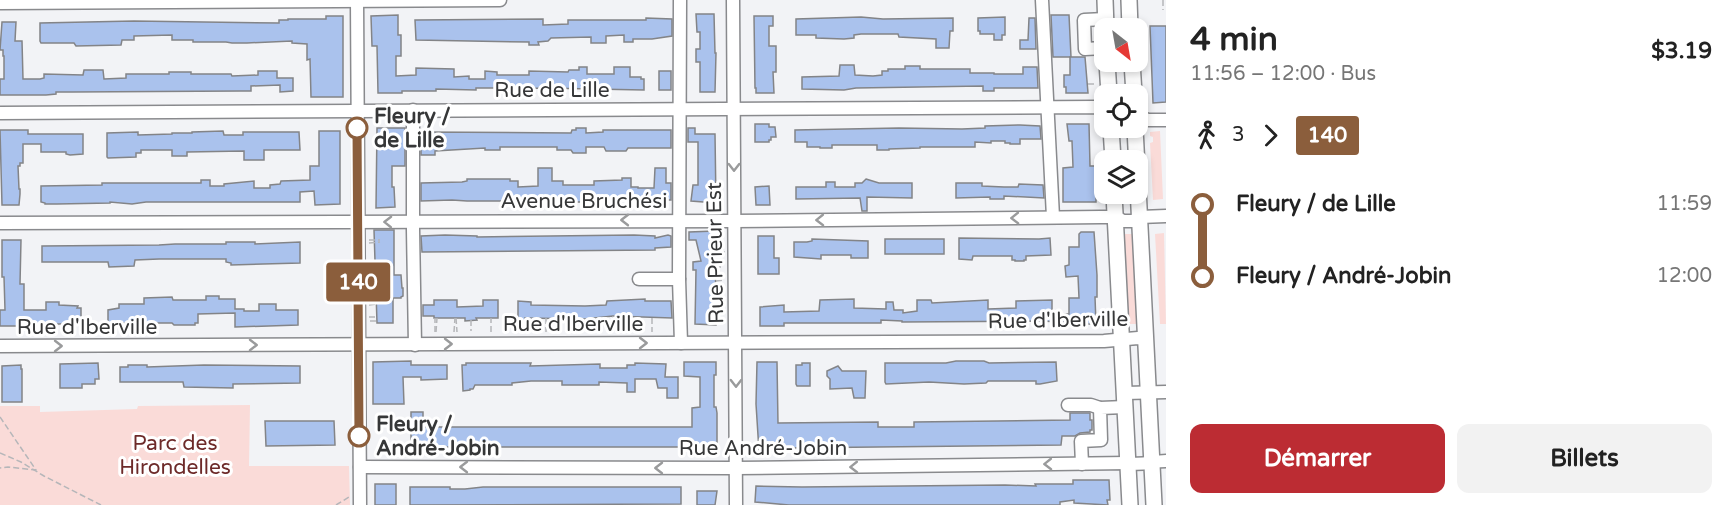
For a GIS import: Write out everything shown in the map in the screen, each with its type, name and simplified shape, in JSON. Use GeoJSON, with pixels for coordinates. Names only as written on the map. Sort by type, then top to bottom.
{"type":"FeatureCollection","features":[{"type":"Feature","properties":{"kind":"main road"},"geometry":{"type":"LineString","coordinates":[[1104,0],[1106,18]]}},
{"type":"Feature","properties":{"kind":"main road"},"geometry":{"type":"LineString","coordinates":[[1129,0],[1130,18]]}},
{"type":"Feature","properties":{"kind":"main road"},"geometry":{"type":"LineString","coordinates":[[1136,138],[1148,392],[1159,461],[1154,505]]}},
{"type":"Feature","properties":{"kind":"main road"},"geometry":{"type":"LineString","coordinates":[[1115,204],[1130,505]]}},
{"type":"Feature","properties":{"kind":"street"},"geometry":{"type":"LineString","coordinates":[[0,3],[500,0]]}},
{"type":"Feature","properties":{"kind":"street"},"geometry":{"type":"LineString","coordinates":[[680,0],[679,279],[681,343]]}},
{"type":"Feature","properties":{"kind":"street","name":"Rue Prieur Est"},"geometry":{"type":"LineString","coordinates":[[733,0],[736,505]]}},
{"type":"Feature","properties":{"kind":"street"},"geometry":{"type":"LineString","coordinates":[[1042,0],[1053,217]]}},
{"type":"Feature","properties":{"kind":"street"},"geometry":{"type":"LineString","coordinates":[[357,1],[360,505]]}},
{"type":"Feature","properties":{"kind":"street"},"geometry":{"type":"LineString","coordinates":[[1094,22],[1084,20],[1085,49],[1094,49]]}},
{"type":"Feature","properties":{"kind":"street","name":"Rue de Lille"},"geometry":{"type":"LineString","coordinates":[[0,113],[1094,107]]}},
{"type":"Feature","properties":{"kind":"street"},"geometry":{"type":"LineString","coordinates":[[413,110],[416,345]]}},
{"type":"Feature","properties":{"kind":"street"},"geometry":{"type":"LineString","coordinates":[[1148,120],[1166,120]]}},
{"type":"Feature","properties":{"kind":"street","name":"Avenue Bruchési"},"geometry":{"type":"LineString","coordinates":[[0,223],[734,221],[1053,217],[1116,217],[1123,221],[1140,217],[1166,216]]}},
{"type":"Feature","properties":{"kind":"street"},"geometry":{"type":"LineString","coordinates":[[639,279],[679,279]]}},
{"type":"Feature","properties":{"kind":"street","name":"Rue d'Iberville"},"geometry":{"type":"LineString","coordinates":[[0,346],[1146,339]]}},
{"type":"Feature","properties":{"kind":"street"},"geometry":{"type":"LineString","coordinates":[[1068,405],[1091,405],[1100,408],[1148,392],[1166,392]]}},
{"type":"Feature","properties":{"kind":"street"},"geometry":{"type":"LineString","coordinates":[[1082,464],[1081,441],[1101,441],[1100,408]]}},
{"type":"Feature","properties":{"kind":"street","name":"Rue André-Jobin"},"geometry":{"type":"LineString","coordinates":[[360,467],[736,468],[1128,463],[1135,465],[1159,461]]}},
{"type":"Feature","properties":{"kind":"path"},"geometry":{"type":"LineString","coordinates":[[1163,0],[1163,10]]}},
{"type":"Feature","properties":{"kind":"path"},"geometry":{"type":"LineString","coordinates":[[1088,84],[1094,84]]}},
{"type":"Feature","properties":{"kind":"path"},"geometry":{"type":"LineString","coordinates":[[715,235],[726,235]]}},
{"type":"Feature","properties":{"kind":"path"},"geometry":{"type":"LineString","coordinates":[[367,241],[380,241]]}},
{"type":"Feature","properties":{"kind":"path"},"geometry":{"type":"LineString","coordinates":[[715,244],[715,249],[725,251],[715,252],[715,256]]}},
{"type":"Feature","properties":{"kind":"path"},"geometry":{"type":"LineString","coordinates":[[379,261],[368,263],[379,265]]}},
{"type":"Feature","properties":{"kind":"path"},"geometry":{"type":"LineString","coordinates":[[715,263],[726,263]]}},
{"type":"Feature","properties":{"kind":"path"},"geometry":{"type":"LineString","coordinates":[[715,267],[726,267]]}},
{"type":"Feature","properties":{"kind":"path"},"geometry":{"type":"LineString","coordinates":[[716,281],[726,280]]}},
{"type":"Feature","properties":{"kind":"path"},"geometry":{"type":"LineString","coordinates":[[369,289],[376,288]]}},
{"type":"Feature","properties":{"kind":"path"},"geometry":{"type":"LineString","coordinates":[[369,297],[376,297]]}},
{"type":"Feature","properties":{"kind":"path"},"geometry":{"type":"LineString","coordinates":[[716,300],[726,300]]}},
{"type":"Feature","properties":{"kind":"path"},"geometry":{"type":"LineString","coordinates":[[369,303],[376,303]]}},
{"type":"Feature","properties":{"kind":"path"},"geometry":{"type":"LineString","coordinates":[[603,319],[607,320],[607,316]]}},
{"type":"Feature","properties":{"kind":"path"},"geometry":{"type":"LineString","coordinates":[[613,316],[613,334]]}},
{"type":"Feature","properties":{"kind":"path"},"geometry":{"type":"LineString","coordinates":[[369,317],[377,319],[370,321]]}},
{"type":"Feature","properties":{"kind":"path"},"geometry":{"type":"LineString","coordinates":[[628,317],[629,334]]}},
{"type":"Feature","properties":{"kind":"path"},"geometry":{"type":"LineString","coordinates":[[639,317],[639,334]]}},
{"type":"Feature","properties":{"kind":"path"},"geometry":{"type":"LineString","coordinates":[[435,335],[436,318]]}},
{"type":"Feature","properties":{"kind":"path"},"geometry":{"type":"LineString","coordinates":[[456,318],[456,335]]}},
{"type":"Feature","properties":{"kind":"path"},"geometry":{"type":"LineString","coordinates":[[491,318],[491,334]]}},
{"type":"Feature","properties":{"kind":"path"},"geometry":{"type":"LineString","coordinates":[[527,326],[528,318]]}},
{"type":"Feature","properties":{"kind":"path"},"geometry":{"type":"LineString","coordinates":[[546,318],[546,334]]}},
{"type":"Feature","properties":{"kind":"path"},"geometry":{"type":"LineString","coordinates":[[568,318],[568,334]]}},
{"type":"Feature","properties":{"kind":"path"},"geometry":{"type":"LineString","coordinates":[[652,318],[652,334]]}},
{"type":"Feature","properties":{"kind":"path"},"geometry":{"type":"LineString","coordinates":[[717,318],[726,318]]}},
{"type":"Feature","properties":{"kind":"path"},"geometry":{"type":"LineString","coordinates":[[591,319],[591,334]]}},
{"type":"Feature","properties":{"kind":"path"},"geometry":{"type":"LineString","coordinates":[[471,320],[471,335]]}},
{"type":"Feature","properties":{"kind":"path"},"geometry":{"type":"LineString","coordinates":[[0,417],[36,470]]}},
{"type":"Feature","properties":{"kind":"path"},"geometry":{"type":"LineString","coordinates":[[0,453],[101,505]]}},
{"type":"Feature","properties":{"kind":"path"},"geometry":{"type":"LineString","coordinates":[[0,468],[36,470]]}},
{"type":"Feature","properties":{"kind":"path"},"geometry":{"type":"LineString","coordinates":[[336,505],[360,489]]}},
{"type":"Feature","properties":{"kind":"green space"},"geometry":{"type":"Polygon","coordinates":[[[1160,131],[1163,199],[1153,200],[1150,143],[1153,142],[1153,137],[1150,136],[1150,132],[1160,131]]]}},
{"type":"Feature","properties":{"kind":"green space"},"geometry":{"type":"Polygon","coordinates":[[[1164,233],[1166,324],[1160,324],[1155,234],[1164,233]]]}},
{"type":"Feature","properties":{"kind":"green space"},"geometry":{"type":"Polygon","coordinates":[[[1124,234],[1133,234],[1138,324],[1129,324],[1124,234]]]}},
{"type":"Feature","properties":{"kind":"green space","name":"Parc des Hirondelles"},"geometry":{"type":"Polygon","coordinates":[[[250,405],[249,466],[349,466],[350,505],[0,505],[0,406],[40,406],[40,412],[137,409],[138,406],[250,405]]]}},
{"type":"Feature","properties":{"kind":"building"},"geometry":{"type":"Polygon","coordinates":[[[696,14],[714,14],[715,92],[700,92],[700,62],[696,62],[696,49],[700,49],[700,32],[697,32],[696,14]]]}},
{"type":"Feature","properties":{"kind":"building"},"geometry":{"type":"Polygon","coordinates":[[[398,15],[401,56],[396,56],[396,76],[416,75],[416,68],[454,69],[454,77],[469,76],[469,79],[485,79],[485,71],[497,72],[497,75],[529,75],[529,71],[568,72],[579,70],[579,67],[587,67],[587,74],[614,74],[614,67],[630,67],[630,77],[644,79],[644,90],[476,88],[476,90],[436,89],[436,91],[378,93],[377,46],[372,46],[371,16],[398,15]]]}},
{"type":"Feature","properties":{"kind":"building"},"geometry":{"type":"Polygon","coordinates":[[[1051,15],[1069,15],[1071,57],[1053,57],[1051,15]]]}},
{"type":"Feature","properties":{"kind":"building"},"geometry":{"type":"Polygon","coordinates":[[[326,16],[343,16],[343,97],[311,97],[310,59],[307,60],[307,44],[292,43],[292,41],[193,42],[193,40],[172,40],[172,35],[134,36],[134,40],[122,40],[121,45],[76,46],[74,43],[41,43],[40,41],[40,23],[134,21],[279,23],[279,20],[288,19],[326,19],[326,16]]]}},
{"type":"Feature","properties":{"kind":"building"},"geometry":{"type":"Polygon","coordinates":[[[754,16],[773,16],[773,26],[769,26],[769,46],[776,46],[776,72],[773,72],[774,93],[756,93],[754,16]]]}},
{"type":"Feature","properties":{"kind":"building"},"geometry":{"type":"Polygon","coordinates":[[[1005,17],[1005,35],[1002,35],[1002,40],[994,40],[994,34],[980,34],[978,31],[978,18],[1005,17]]]}},
{"type":"Feature","properties":{"kind":"building"},"geometry":{"type":"Polygon","coordinates":[[[646,18],[672,19],[672,36],[633,39],[633,42],[624,42],[624,35],[606,36],[606,43],[591,43],[591,37],[551,38],[548,41],[538,42],[539,45],[529,45],[529,42],[416,40],[415,20],[543,19],[543,25],[568,24],[568,20],[646,20],[646,18]]]}},
{"type":"Feature","properties":{"kind":"building"},"geometry":{"type":"Polygon","coordinates":[[[953,18],[949,48],[936,48],[936,39],[899,37],[898,34],[861,34],[854,35],[854,38],[844,39],[796,35],[796,19],[953,18]]]}},
{"type":"Feature","properties":{"kind":"building"},"geometry":{"type":"Polygon","coordinates":[[[1029,18],[1035,18],[1036,49],[1020,49],[1020,40],[1028,40],[1029,18]]]}},
{"type":"Feature","properties":{"kind":"building"},"geometry":{"type":"Polygon","coordinates":[[[2,22],[16,22],[15,41],[22,41],[23,79],[40,79],[44,78],[44,74],[83,75],[84,70],[103,70],[104,79],[126,78],[126,74],[169,74],[169,72],[231,74],[232,76],[258,75],[258,71],[277,71],[277,78],[293,78],[293,91],[280,92],[280,85],[251,86],[251,91],[56,92],[56,94],[46,95],[0,95],[0,79],[4,79],[4,56],[3,50],[0,50],[2,22]]]}},
{"type":"Feature","properties":{"kind":"building"},"geometry":{"type":"Polygon","coordinates":[[[1150,26],[1166,26],[1166,102],[1153,103],[1150,26]]]}},
{"type":"Feature","properties":{"kind":"building"},"geometry":{"type":"Polygon","coordinates":[[[1070,57],[1085,57],[1088,93],[1066,93],[1064,75],[1070,75],[1070,57]]]}},
{"type":"Feature","properties":{"kind":"building"},"geometry":{"type":"Polygon","coordinates":[[[840,65],[854,65],[855,75],[873,76],[882,75],[882,71],[888,71],[888,69],[905,69],[905,66],[920,66],[920,69],[970,69],[970,73],[994,74],[1023,74],[1023,67],[1037,67],[1038,88],[994,88],[994,91],[983,91],[983,86],[802,89],[802,77],[839,76],[840,65]]]}},
{"type":"Feature","properties":{"kind":"building"},"geometry":{"type":"Polygon","coordinates":[[[659,71],[671,71],[671,90],[659,90],[659,71]]]}},
{"type":"Feature","properties":{"kind":"building"},"geometry":{"type":"Polygon","coordinates":[[[755,124],[769,124],[769,127],[775,127],[776,137],[771,137],[769,142],[755,142],[755,124]]]}},
{"type":"Feature","properties":{"kind":"building"},"geometry":{"type":"Polygon","coordinates":[[[1067,124],[1089,124],[1090,166],[1094,166],[1094,202],[1063,202],[1063,168],[1073,167],[1072,141],[1069,141],[1067,124]]]}},
{"type":"Feature","properties":{"kind":"building"},"geometry":{"type":"Polygon","coordinates":[[[1040,126],[1041,139],[1020,139],[1020,144],[991,141],[991,143],[975,142],[975,147],[920,147],[889,150],[877,150],[877,145],[807,147],[807,142],[795,142],[795,130],[962,129],[1040,126]]]}},
{"type":"Feature","properties":{"kind":"building"},"geometry":{"type":"Polygon","coordinates":[[[377,128],[405,128],[405,166],[392,166],[395,207],[376,208],[377,128]]]}},
{"type":"Feature","properties":{"kind":"building"},"geometry":{"type":"Polygon","coordinates":[[[576,128],[586,128],[586,133],[603,132],[603,130],[671,130],[671,148],[628,148],[626,151],[606,151],[604,147],[586,147],[586,153],[573,153],[571,150],[557,150],[557,147],[500,147],[500,150],[485,150],[485,148],[435,151],[435,155],[421,155],[421,132],[571,133],[576,128]]]}},
{"type":"Feature","properties":{"kind":"building"},"geometry":{"type":"Polygon","coordinates":[[[688,128],[695,128],[695,134],[715,134],[716,203],[691,201],[693,185],[698,185],[698,142],[688,142],[688,128]]]}},
{"type":"Feature","properties":{"kind":"building"},"geometry":{"type":"Polygon","coordinates":[[[0,130],[28,130],[28,134],[83,134],[83,154],[41,152],[41,144],[23,144],[23,163],[18,166],[19,205],[2,205],[0,130]]]}},
{"type":"Feature","properties":{"kind":"building"},"geometry":{"type":"Polygon","coordinates":[[[223,131],[224,135],[243,135],[243,132],[299,132],[300,150],[264,150],[264,160],[244,160],[244,151],[187,152],[187,156],[172,156],[172,150],[141,150],[141,153],[136,153],[136,157],[107,157],[107,133],[138,132],[138,135],[223,131]]]}},
{"type":"Feature","properties":{"kind":"building"},"geometry":{"type":"Polygon","coordinates":[[[319,131],[340,131],[340,204],[315,205],[314,191],[300,192],[300,202],[45,204],[41,202],[41,186],[102,185],[102,183],[201,183],[201,180],[210,180],[210,186],[254,181],[254,188],[270,188],[270,185],[280,184],[281,181],[310,180],[310,166],[319,166],[319,131]]]}},
{"type":"Feature","properties":{"kind":"building"},"geometry":{"type":"Polygon","coordinates":[[[538,168],[552,168],[552,181],[563,181],[563,185],[594,185],[594,181],[631,178],[631,187],[654,188],[655,168],[666,168],[666,183],[671,183],[671,200],[421,201],[421,183],[462,182],[467,179],[510,179],[510,181],[518,181],[518,187],[538,186],[538,168]]]}},
{"type":"Feature","properties":{"kind":"building"},"geometry":{"type":"Polygon","coordinates":[[[866,179],[879,183],[912,183],[912,198],[867,197],[867,211],[862,211],[860,198],[796,199],[796,187],[826,187],[826,182],[835,182],[835,187],[855,187],[855,183],[862,183],[866,179]]]}},
{"type":"Feature","properties":{"kind":"building"},"geometry":{"type":"Polygon","coordinates":[[[956,183],[982,183],[982,186],[1004,187],[1018,187],[1019,184],[1043,185],[1044,198],[1004,196],[1004,199],[956,198],[956,183]]]}},
{"type":"Feature","properties":{"kind":"building"},"geometry":{"type":"Polygon","coordinates":[[[769,186],[770,205],[756,205],[755,187],[769,186]]]}},
{"type":"Feature","properties":{"kind":"building"},"geometry":{"type":"Polygon","coordinates":[[[374,230],[394,230],[394,275],[401,275],[403,296],[393,298],[393,323],[377,323],[374,230]]]}},
{"type":"Feature","properties":{"kind":"building"},"geometry":{"type":"Polygon","coordinates":[[[715,231],[716,325],[695,324],[696,270],[693,270],[693,262],[701,261],[696,240],[689,240],[689,232],[715,231]]]}},
{"type":"Feature","properties":{"kind":"building"},"geometry":{"type":"Polygon","coordinates":[[[1081,232],[1094,232],[1097,275],[1096,324],[1038,321],[902,322],[881,320],[881,323],[784,323],[784,326],[760,326],[760,307],[784,305],[784,312],[819,311],[820,300],[854,299],[854,308],[886,309],[886,302],[893,302],[894,310],[903,310],[903,313],[917,311],[917,300],[931,300],[932,303],[988,300],[988,309],[1016,308],[1016,301],[1052,300],[1052,314],[1069,314],[1069,298],[1079,298],[1078,276],[1066,277],[1065,266],[1069,265],[1069,247],[1079,247],[1081,232]]]}},
{"type":"Feature","properties":{"kind":"building"},"geometry":{"type":"Polygon","coordinates":[[[634,235],[655,236],[655,238],[668,235],[671,236],[671,247],[655,248],[655,250],[422,252],[421,236],[477,237],[634,235]]]}},
{"type":"Feature","properties":{"kind":"building"},"geometry":{"type":"Polygon","coordinates":[[[758,236],[774,236],[774,258],[779,258],[779,274],[758,274],[758,236]]]}},
{"type":"Feature","properties":{"kind":"building"},"geometry":{"type":"Polygon","coordinates":[[[959,238],[1050,238],[1051,255],[1026,256],[1024,261],[1012,260],[1012,256],[973,256],[972,260],[959,259],[959,238]]]}},
{"type":"Feature","properties":{"kind":"building"},"geometry":{"type":"Polygon","coordinates":[[[812,239],[868,241],[868,258],[851,258],[851,255],[821,255],[821,259],[794,257],[794,242],[807,242],[812,239]]]}},
{"type":"Feature","properties":{"kind":"building"},"geometry":{"type":"Polygon","coordinates":[[[885,239],[944,239],[944,254],[885,254],[885,239]]]}},
{"type":"Feature","properties":{"kind":"building"},"geometry":{"type":"Polygon","coordinates":[[[2,240],[21,240],[20,284],[24,284],[24,310],[46,310],[46,302],[78,306],[77,308],[81,308],[81,324],[0,326],[0,310],[5,310],[2,240]]]}},
{"type":"Feature","properties":{"kind":"building"},"geometry":{"type":"Polygon","coordinates":[[[226,242],[255,242],[255,244],[300,242],[300,263],[231,265],[226,262],[226,259],[159,259],[135,260],[134,266],[109,267],[108,262],[42,262],[42,246],[226,244],[226,242]]]}},
{"type":"Feature","properties":{"kind":"building"},"geometry":{"type":"Polygon","coordinates":[[[206,296],[235,299],[235,309],[244,309],[244,311],[259,311],[259,304],[276,304],[276,310],[298,310],[298,325],[235,327],[235,313],[198,314],[198,323],[195,325],[108,323],[108,310],[119,308],[119,304],[144,304],[144,298],[172,297],[173,300],[206,300],[206,296]]]}},
{"type":"Feature","properties":{"kind":"building"},"geometry":{"type":"Polygon","coordinates":[[[645,299],[645,301],[671,301],[672,318],[613,316],[585,319],[525,318],[526,321],[518,321],[518,301],[531,302],[531,305],[585,306],[606,305],[607,301],[645,299]]]}},
{"type":"Feature","properties":{"kind":"building"},"geometry":{"type":"Polygon","coordinates":[[[434,300],[457,300],[457,307],[483,306],[483,300],[498,300],[498,318],[476,318],[477,320],[465,321],[465,318],[423,316],[423,305],[434,305],[434,300]]]}},
{"type":"Feature","properties":{"kind":"building"},"geometry":{"type":"Polygon","coordinates":[[[411,361],[411,365],[447,365],[447,379],[421,380],[421,377],[403,377],[404,404],[373,404],[373,362],[411,361]]]}},
{"type":"Feature","properties":{"kind":"building"},"geometry":{"type":"Polygon","coordinates":[[[684,362],[716,362],[714,407],[717,413],[717,447],[450,446],[411,450],[411,412],[423,412],[423,427],[692,427],[692,408],[700,407],[700,377],[684,376],[684,362]]]}},
{"type":"Feature","properties":{"kind":"building"},"geometry":{"type":"Polygon","coordinates":[[[757,362],[777,362],[778,423],[878,422],[878,427],[914,427],[914,422],[1070,420],[1070,413],[1090,413],[1092,430],[1075,436],[1062,436],[1061,445],[784,448],[782,451],[759,451],[756,404],[757,362]]]}},
{"type":"Feature","properties":{"kind":"building"},"geometry":{"type":"Polygon","coordinates":[[[1056,362],[1057,381],[1040,384],[1036,384],[1036,381],[988,381],[964,384],[929,382],[886,384],[885,382],[885,363],[1056,362]]]}},
{"type":"Feature","properties":{"kind":"building"},"geometry":{"type":"Polygon","coordinates":[[[98,363],[99,379],[95,379],[95,384],[82,384],[82,388],[60,388],[60,364],[98,363]]]}},
{"type":"Feature","properties":{"kind":"building"},"geometry":{"type":"Polygon","coordinates":[[[466,363],[531,363],[530,366],[600,364],[600,368],[627,368],[627,365],[635,365],[635,363],[666,364],[665,377],[678,377],[678,398],[667,398],[667,388],[658,388],[656,379],[635,379],[635,392],[627,392],[627,383],[599,382],[599,385],[562,385],[562,381],[475,385],[473,389],[463,391],[462,365],[466,363]]]}},
{"type":"Feature","properties":{"kind":"building"},"geometry":{"type":"Polygon","coordinates":[[[802,363],[810,363],[810,386],[797,386],[796,384],[796,365],[802,365],[802,363]]]}},
{"type":"Feature","properties":{"kind":"building"},"geometry":{"type":"Polygon","coordinates":[[[21,365],[22,402],[2,402],[2,366],[21,365]]]}},
{"type":"Feature","properties":{"kind":"building"},"geometry":{"type":"Polygon","coordinates":[[[128,365],[147,365],[147,367],[300,366],[300,383],[233,384],[233,388],[184,387],[183,382],[120,382],[120,367],[128,367],[128,365]]]}},
{"type":"Feature","properties":{"kind":"building"},"geometry":{"type":"Polygon","coordinates":[[[838,366],[842,371],[866,371],[865,398],[854,398],[852,388],[830,389],[827,371],[838,366]]]}},
{"type":"Feature","properties":{"kind":"building"},"geometry":{"type":"Polygon","coordinates":[[[265,421],[334,421],[335,445],[266,446],[265,421]]]}},
{"type":"Feature","properties":{"kind":"building"},"geometry":{"type":"Polygon","coordinates":[[[1073,480],[1109,480],[1108,505],[1074,503],[1074,500],[1060,502],[1060,505],[789,505],[755,502],[756,486],[1036,486],[1035,484],[1073,484],[1073,480]]]}},
{"type":"Feature","properties":{"kind":"building"},"geometry":{"type":"Polygon","coordinates":[[[375,484],[396,484],[396,505],[375,505],[375,484]]]}},
{"type":"Feature","properties":{"kind":"building"},"geometry":{"type":"Polygon","coordinates":[[[410,487],[465,489],[483,487],[681,487],[681,504],[410,505],[410,487]]]}},
{"type":"Feature","properties":{"kind":"building"},"geometry":{"type":"Polygon","coordinates":[[[697,491],[717,491],[715,505],[697,505],[697,491]]]}},
{"type":"Feature","properties":{"kind":"bus line","name":"140"},"geometry":{"type":"LineString","coordinates":[[357,128],[359,436]]}},
{"type":"Feature","properties":{"kind":"place","name":"Fleury / de Lille"},"geometry":{"type":"Point","coordinates":[357,128]}},
{"type":"Feature","properties":{"kind":"place","name":"Fleury / André-Jobin"},"geometry":{"type":"Point","coordinates":[359,436]}}]}
